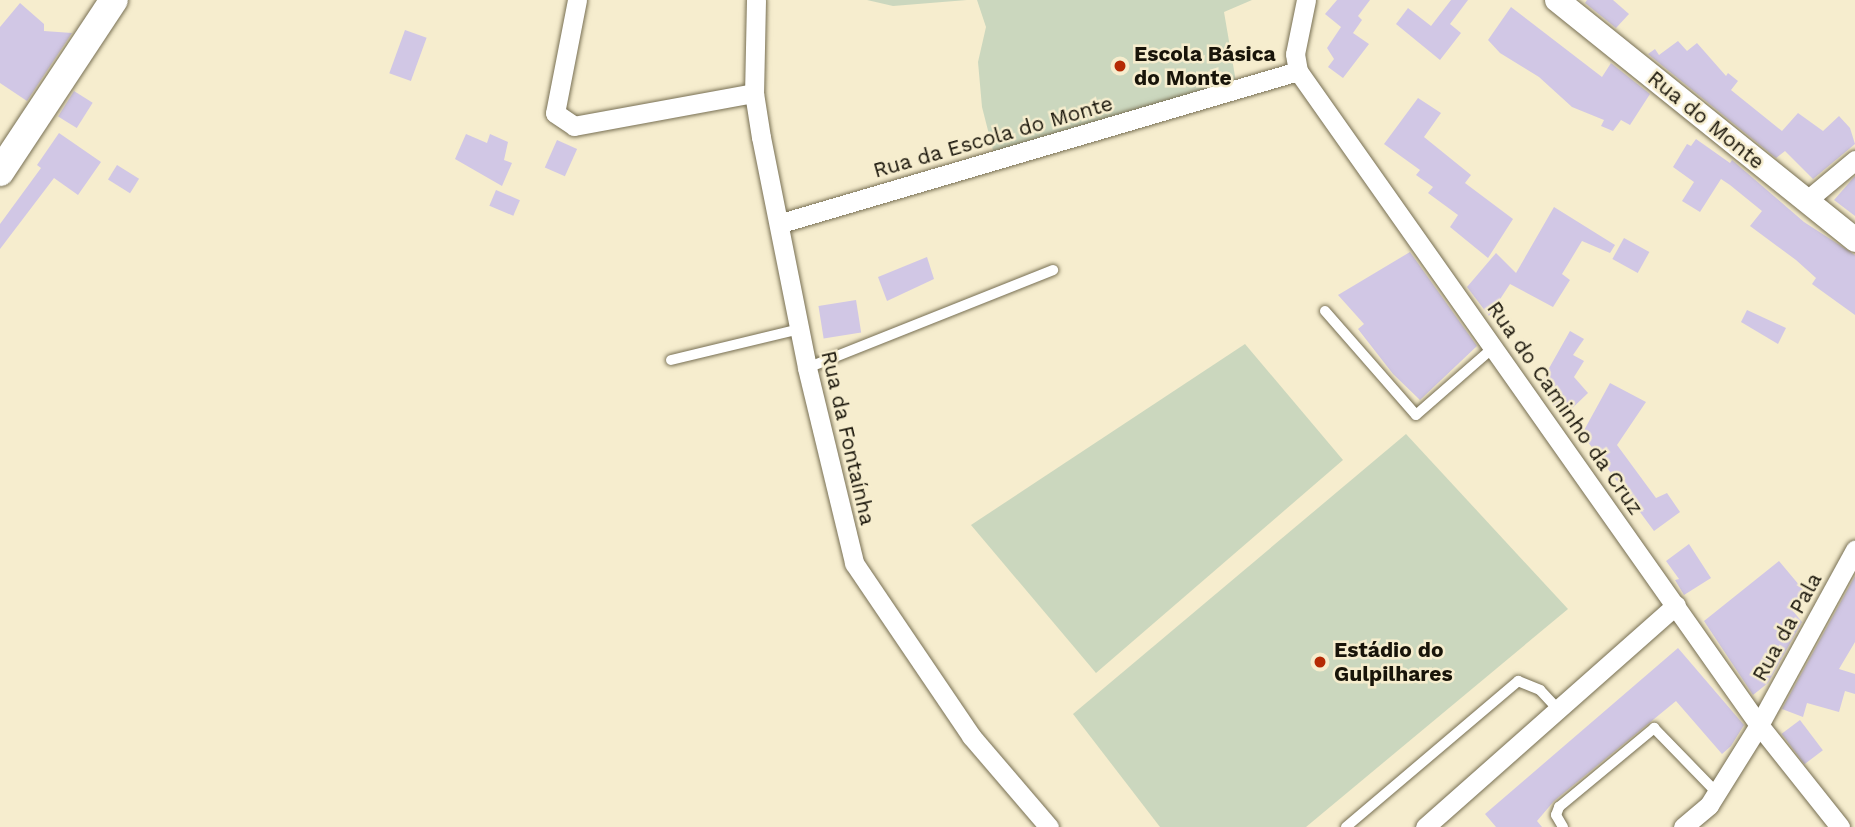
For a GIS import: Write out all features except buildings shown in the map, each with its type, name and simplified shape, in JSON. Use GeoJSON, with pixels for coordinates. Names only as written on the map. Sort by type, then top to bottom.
{"type":"FeatureCollection","features":[{"type":"Feature","properties":{"kind":"main road"},"geometry":{"type":"LineString","coordinates":[[0,172],[114,0]]}},
{"type":"Feature","properties":{"kind":"street"},"geometry":{"type":"LineString","coordinates":[[577,0],[555,113],[574,127],[754,93]]}},
{"type":"Feature","properties":{"kind":"street","name":"Rua da Fontaínha"},"geometry":{"type":"LineString","coordinates":[[756,0],[754,93],[807,368],[854,563],[971,736],[1049,827]]}},
{"type":"Feature","properties":{"kind":"street"},"geometry":{"type":"LineString","coordinates":[[1298,71],[1295,54],[1306,0]]}},
{"type":"Feature","properties":{"kind":"street","name":"Rua do Monte"},"geometry":{"type":"LineString","coordinates":[[1557,0],[1855,240]]}},
{"type":"Feature","properties":{"kind":"street","name":"Rua da Escola do Monte"},"geometry":{"type":"LineString","coordinates":[[780,223],[1298,71]]}},
{"type":"Feature","properties":{"kind":"street","name":"Rua do Caminho da Cruz"},"geometry":{"type":"LineString","coordinates":[[1298,71],[1759,725],[1840,827]]}},
{"type":"Feature","properties":{"kind":"street"},"geometry":{"type":"LineString","coordinates":[[1806,201],[1855,160]]}},
{"type":"Feature","properties":{"kind":"street","name":"Rua da Pala"},"geometry":{"type":"LineString","coordinates":[[1713,799],[1759,725],[1855,550]]}},
{"type":"Feature","properties":{"kind":"street"},"geometry":{"type":"LineString","coordinates":[[1425,827],[1676,605]]}},
{"type":"Feature","properties":{"kind":"street"},"geometry":{"type":"LineString","coordinates":[[1684,827],[1713,799]]}},
{"type":"Feature","properties":{"kind":"street"},"geometry":{"type":"LineString","coordinates":[[1707,827],[1713,799]]}},
{"type":"Feature","properties":{"kind":"lane"},"geometry":{"type":"LineString","coordinates":[[807,368],[1053,270]]}},
{"type":"Feature","properties":{"kind":"lane"},"geometry":{"type":"LineString","coordinates":[[1325,311],[1416,415],[1494,347]]}},
{"type":"Feature","properties":{"kind":"lane"},"geometry":{"type":"LineString","coordinates":[[671,360],[800,329]]}},
{"type":"Feature","properties":{"kind":"lane"},"geometry":{"type":"LineString","coordinates":[[1346,827],[1518,681],[1540,690],[1558,709]]}},
{"type":"Feature","properties":{"kind":"lane"},"geometry":{"type":"LineString","coordinates":[[1563,827],[1556,815],[1559,807],[1654,728],[1713,799]]}},
{"type":"Feature","properties":{"kind":"green space"},"geometry":{"type":"Polygon","coordinates":[[[867,0],[967,0],[893,6],[867,0]]]}},
{"type":"Feature","properties":{"kind":"green space"},"geometry":{"type":"Polygon","coordinates":[[[977,0],[1252,0],[1224,12],[1236,82],[994,154],[982,107],[978,62],[986,27],[977,0]]]}},
{"type":"Feature","properties":{"kind":"green space"},"geometry":{"type":"Polygon","coordinates":[[[1245,344],[1343,460],[1096,673],[971,525],[1245,344]]]}},
{"type":"Feature","properties":{"kind":"green space","name":"Estádio do Gulpilhares"},"geometry":{"type":"Polygon","coordinates":[[[1406,434],[1568,609],[1306,827],[1160,827],[1073,714],[1406,434]]]}},
{"type":"Feature","properties":{"kind":"place","name":"Escola Básica do Monte"},"geometry":{"type":"Point","coordinates":[1120,66]}},
{"type":"Feature","properties":{"kind":"place","name":"Estádio do Gulpilhares"},"geometry":{"type":"Point","coordinates":[1320,662]}}]}
